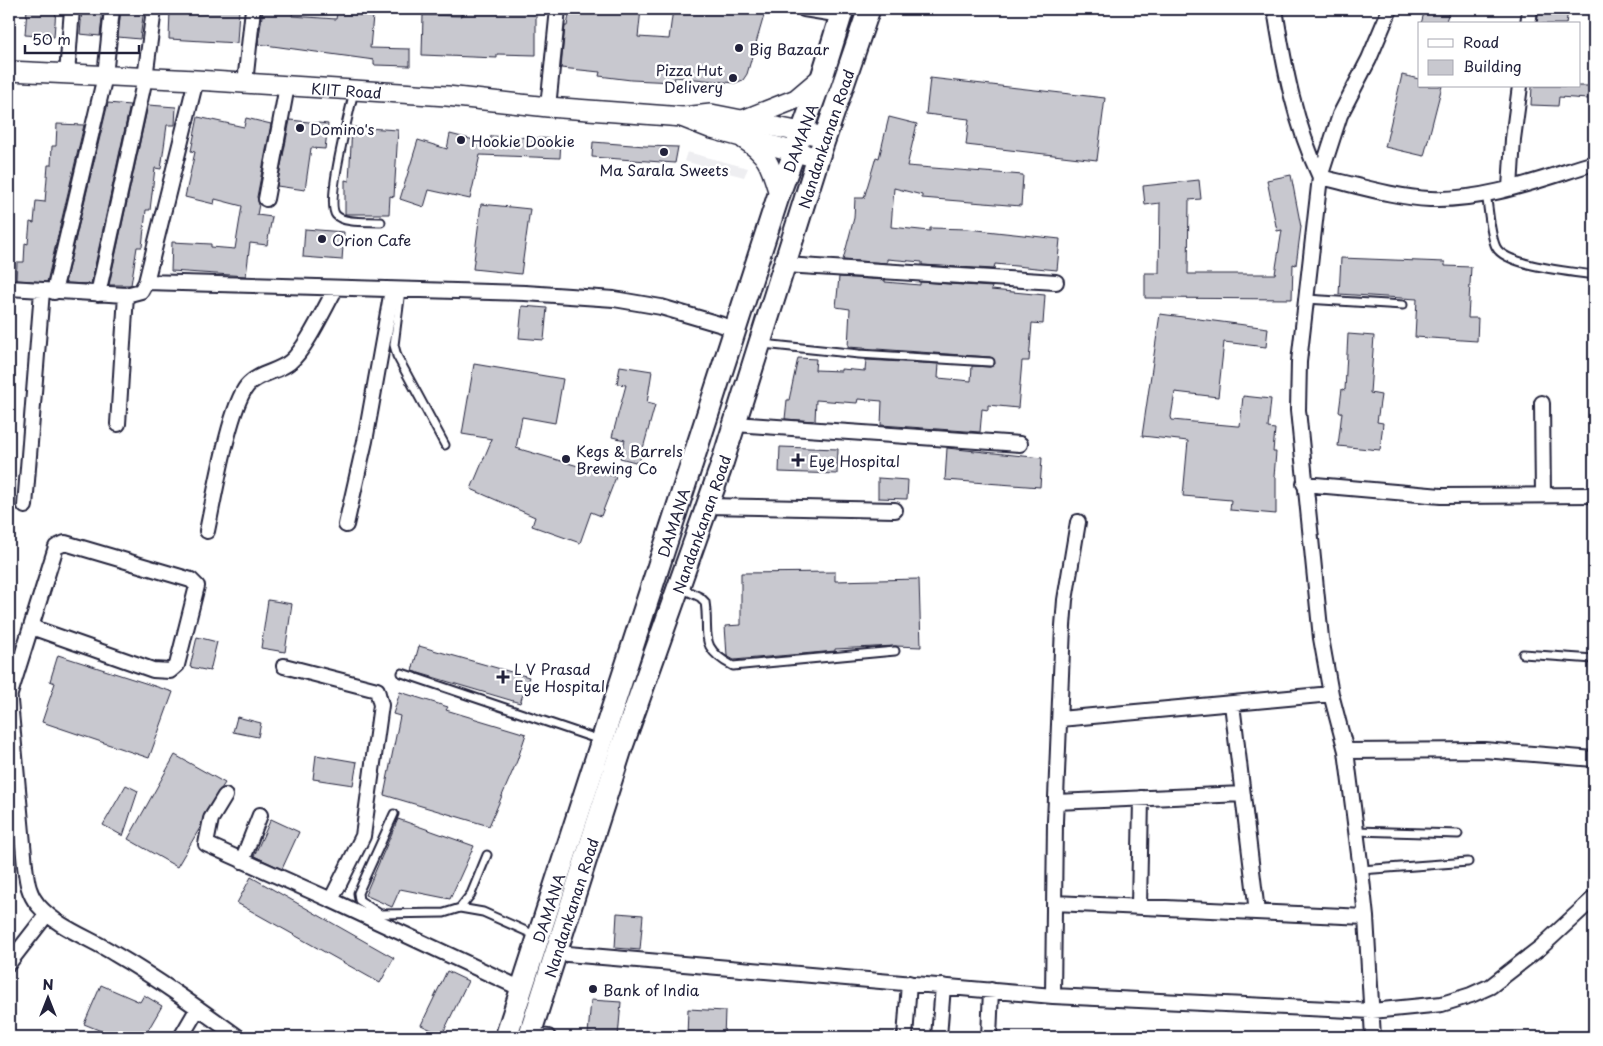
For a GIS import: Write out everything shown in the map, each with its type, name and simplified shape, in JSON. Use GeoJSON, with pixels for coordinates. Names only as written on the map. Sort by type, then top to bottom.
{"type":"FeatureCollection","features":[{"type":"Feature","properties":{"kind":"main road","name":"Nandankanan Road"},"geometry":{"type":"LineString","coordinates":[[536,1037],[556,953],[621,749],[707,506],[818,158],[869,9]]}},
{"type":"Feature","properties":{"kind":"main road","name":"DAMANA"},"geometry":{"type":"LineString","coordinates":[[506,1037],[797,141],[822,77],[842,12]]}},
{"type":"Feature","properties":{"kind":"main road","name":"KIIT Road"},"geometry":{"type":"LineString","coordinates":[[9,71],[196,80],[447,96],[548,107],[682,117],[711,114],[739,128],[797,141],[818,158]]}},
{"type":"Feature","properties":{"kind":"main road"},"geometry":{"type":"LineString","coordinates":[[780,194],[769,162],[739,128],[796,98],[822,77]]}},
{"type":"Feature","properties":{"kind":"main road"},"geometry":{"type":"LineString","coordinates":[[797,141],[826,137]]}},
{"type":"Feature","properties":{"kind":"street"},"geometry":{"type":"LineString","coordinates":[[67,74],[72,9]]}},
{"type":"Feature","properties":{"kind":"street"},"geometry":{"type":"LineString","coordinates":[[25,506],[48,291],[105,76],[112,9]]}},
{"type":"Feature","properties":{"kind":"street"},"geometry":{"type":"LineString","coordinates":[[98,294],[145,78],[154,9]]}},
{"type":"Feature","properties":{"kind":"street"},"geometry":{"type":"LineString","coordinates":[[245,83],[253,9]]}},
{"type":"Feature","properties":{"kind":"street"},"geometry":{"type":"LineString","coordinates":[[548,107],[558,9]]}},
{"type":"Feature","properties":{"kind":"street"},"geometry":{"type":"LineString","coordinates":[[804,9],[842,12]]}},
{"type":"Feature","properties":{"kind":"street"},"geometry":{"type":"LineString","coordinates":[[1274,9],[1298,123],[1320,177]]}},
{"type":"Feature","properties":{"kind":"street"},"geometry":{"type":"LineString","coordinates":[[1373,1037],[1366,917],[1361,870],[1346,751],[1331,694],[1321,638],[1298,410],[1299,362],[1320,177],[1340,115],[1369,60],[1390,9]]}},
{"type":"Feature","properties":{"kind":"street"},"geometry":{"type":"LineString","coordinates":[[1528,22],[1530,9]]}},
{"type":"Feature","properties":{"kind":"street"},"geometry":{"type":"LineString","coordinates":[[9,288],[126,295],[141,290],[146,282],[196,80]]}},
{"type":"Feature","properties":{"kind":"street"},"geometry":{"type":"LineString","coordinates":[[266,199],[287,86]]}},
{"type":"Feature","properties":{"kind":"street"},"geometry":{"type":"LineString","coordinates":[[1510,188],[1513,139],[1520,88]]}},
{"type":"Feature","properties":{"kind":"street"},"geometry":{"type":"LineString","coordinates":[[1320,177],[1387,193],[1430,198],[1486,194],[1594,163]]}},
{"type":"Feature","properties":{"kind":"street"},"geometry":{"type":"LineString","coordinates":[[785,265],[1056,282]]}},
{"type":"Feature","properties":{"kind":"street"},"geometry":{"type":"LineString","coordinates":[[146,282],[525,293],[614,299],[661,307],[736,329]]}},
{"type":"Feature","properties":{"kind":"street"},"geometry":{"type":"LineString","coordinates":[[207,531],[234,415],[242,394],[248,384],[283,367],[297,355],[336,288]]}},
{"type":"Feature","properties":{"kind":"street"},"geometry":{"type":"LineString","coordinates":[[346,525],[396,290]]}},
{"type":"Feature","properties":{"kind":"street"},"geometry":{"type":"LineString","coordinates":[[118,424],[126,295]]}},
{"type":"Feature","properties":{"kind":"street"},"geometry":{"type":"LineString","coordinates":[[1542,403],[1543,494]]}},
{"type":"Feature","properties":{"kind":"street"},"geometry":{"type":"LineString","coordinates":[[734,424],[1020,444]]}},
{"type":"Feature","properties":{"kind":"street"},"geometry":{"type":"LineString","coordinates":[[1304,484],[1441,496],[1594,495]]}},
{"type":"Feature","properties":{"kind":"street"},"geometry":{"type":"LineString","coordinates":[[707,506],[895,510]]}},
{"type":"Feature","properties":{"kind":"street"},"geometry":{"type":"LineString","coordinates":[[1053,996],[1056,802],[1064,600],[1078,522]]}},
{"type":"Feature","properties":{"kind":"street"},"geometry":{"type":"LineString","coordinates":[[31,627],[153,670],[170,671],[176,665],[197,586],[191,580],[65,543],[59,544],[56,547],[9,692],[24,866],[29,890],[47,914],[115,954],[198,1008],[238,1037]]}},
{"type":"Feature","properties":{"kind":"street"},"geometry":{"type":"LineString","coordinates":[[284,666],[377,690],[381,705],[362,836],[331,900]]}},
{"type":"Feature","properties":{"kind":"street"},"geometry":{"type":"LineString","coordinates":[[1060,719],[1331,694]]}},
{"type":"Feature","properties":{"kind":"street"},"geometry":{"type":"LineString","coordinates":[[1232,704],[1257,912]]}},
{"type":"Feature","properties":{"kind":"street"},"geometry":{"type":"LineString","coordinates":[[1346,751],[1484,750],[1594,759]]}},
{"type":"Feature","properties":{"kind":"street"},"geometry":{"type":"LineString","coordinates":[[1056,802],[1243,794]]}},
{"type":"Feature","properties":{"kind":"street"},"geometry":{"type":"LineString","coordinates":[[225,796],[211,819],[206,844],[522,989]]}},
{"type":"Feature","properties":{"kind":"street"},"geometry":{"type":"LineString","coordinates":[[1139,907],[1141,798]]}},
{"type":"Feature","properties":{"kind":"street"},"geometry":{"type":"LineString","coordinates":[[242,861],[260,815]]}},
{"type":"Feature","properties":{"kind":"street"},"geometry":{"type":"LineString","coordinates":[[556,953],[1053,996],[1372,1010],[1442,1004],[1471,995],[1491,986],[1541,947],[1594,898]]}},
{"type":"Feature","properties":{"kind":"street"},"geometry":{"type":"LineString","coordinates":[[1054,903],[1366,917]]}},
{"type":"Feature","properties":{"kind":"street"},"geometry":{"type":"LineString","coordinates":[[9,963],[47,914]]}},
{"type":"Feature","properties":{"kind":"street"},"geometry":{"type":"LineString","coordinates":[[905,1037],[909,984]]}},
{"type":"Feature","properties":{"kind":"street"},"geometry":{"type":"LineString","coordinates":[[939,1037],[943,986]]}},
{"type":"Feature","properties":{"kind":"street"},"geometry":{"type":"LineString","coordinates":[[989,1037],[991,990]]}},
{"type":"Feature","properties":{"kind":"street"},"geometry":{"type":"LineString","coordinates":[[181,1037],[198,1008]]}},
{"type":"Feature","properties":{"kind":"lane"},"geometry":{"type":"LineString","coordinates":[[354,90],[338,164],[333,210],[337,217],[346,220],[381,222]]}},
{"type":"Feature","properties":{"kind":"lane"},"geometry":{"type":"LineString","coordinates":[[1486,194],[1495,246],[1501,254],[1514,260],[1594,275]]}},
{"type":"Feature","properties":{"kind":"lane"},"geometry":{"type":"LineString","coordinates":[[396,290],[394,345],[396,356],[445,445]]}},
{"type":"Feature","properties":{"kind":"lane"},"geometry":{"type":"LineString","coordinates":[[1306,299],[1404,304]]}},
{"type":"Feature","properties":{"kind":"lane"},"geometry":{"type":"LineString","coordinates":[[760,343],[859,354],[990,362]]}},
{"type":"Feature","properties":{"kind":"lane"},"geometry":{"type":"LineString","coordinates":[[678,587],[700,597],[705,602],[704,626],[707,643],[719,659],[733,666],[895,651]]}},
{"type":"Feature","properties":{"kind":"lane"},"geometry":{"type":"LineString","coordinates":[[1523,654],[1594,659]]}},
{"type":"Feature","properties":{"kind":"lane"},"geometry":{"type":"LineString","coordinates":[[402,673],[603,741]]}},
{"type":"Feature","properties":{"kind":"lane"},"geometry":{"type":"LineString","coordinates":[[394,814],[360,885],[359,900],[380,914],[444,912],[460,908],[483,912],[539,937]]}},
{"type":"Feature","properties":{"kind":"lane"},"geometry":{"type":"LineString","coordinates":[[1356,831],[1458,834]]}},
{"type":"Feature","properties":{"kind":"lane"},"geometry":{"type":"LineString","coordinates":[[460,908],[471,894],[487,855]]}},
{"type":"Feature","properties":{"kind":"lane"},"geometry":{"type":"LineString","coordinates":[[1361,870],[1468,862]]}},
{"type":"Feature","properties":{"kind":"shaded area"},"geometry":{"type":"Polygon","coordinates":[[[687,152],[748,168],[744,177],[684,161],[687,152]]]}},
{"type":"Feature","properties":{"kind":"building"},"geometry":{"type":"Polygon","coordinates":[[[27,9],[56,9],[54,37],[25,35],[27,9]]]}},
{"type":"Feature","properties":{"kind":"building"},"geometry":{"type":"Polygon","coordinates":[[[82,9],[103,9],[100,36],[80,34],[82,9]]]}},
{"type":"Feature","properties":{"kind":"building"},"geometry":{"type":"Polygon","coordinates":[[[121,9],[144,9],[140,39],[118,37],[121,9]]]}},
{"type":"Feature","properties":{"kind":"building"},"geometry":{"type":"Polygon","coordinates":[[[210,9],[239,9],[237,43],[169,39],[170,10],[210,11],[210,9]]]}},
{"type":"Feature","properties":{"kind":"building"},"geometry":{"type":"Polygon","coordinates":[[[263,9],[293,11],[292,16],[336,19],[337,13],[373,16],[370,48],[410,49],[410,66],[374,65],[374,60],[258,44],[263,9]]]}},
{"type":"Feature","properties":{"kind":"building"},"geometry":{"type":"Polygon","coordinates":[[[462,9],[536,9],[536,55],[497,54],[497,58],[422,55],[423,15],[461,16],[462,9]]]}},
{"type":"Feature","properties":{"kind":"building"},"geometry":{"type":"Polygon","coordinates":[[[570,9],[641,9],[638,37],[669,39],[673,9],[746,9],[765,12],[747,74],[743,80],[735,83],[675,77],[674,82],[631,80],[599,76],[600,72],[561,68],[565,26],[567,26],[570,9]]]}},
{"type":"Feature","properties":{"kind":"building"},"geometry":{"type":"Polygon","coordinates":[[[1425,9],[1450,9],[1446,22],[1422,22],[1425,9]]]}},
{"type":"Feature","properties":{"kind":"building"},"geometry":{"type":"Polygon","coordinates":[[[1539,9],[1568,10],[1566,22],[1537,22],[1539,9]]]}},
{"type":"Feature","properties":{"kind":"building"},"geometry":{"type":"Polygon","coordinates":[[[1402,75],[1418,79],[1418,88],[1441,88],[1424,156],[1385,147],[1402,75]]]}},
{"type":"Feature","properties":{"kind":"building"},"geometry":{"type":"Polygon","coordinates":[[[930,78],[1105,98],[1097,160],[966,145],[969,119],[926,114],[930,78]]]}},
{"type":"Feature","properties":{"kind":"building"},"geometry":{"type":"Polygon","coordinates":[[[1580,86],[1589,86],[1588,99],[1559,97],[1558,106],[1531,105],[1532,88],[1580,88],[1580,86]]]}},
{"type":"Feature","properties":{"kind":"building"},"geometry":{"type":"Polygon","coordinates":[[[108,103],[130,105],[91,284],[65,283],[108,103]]]}},
{"type":"Feature","properties":{"kind":"building"},"geometry":{"type":"Polygon","coordinates":[[[148,105],[176,107],[175,125],[167,125],[161,169],[155,168],[150,210],[146,210],[142,247],[137,247],[131,285],[109,285],[148,105]]]}},
{"type":"Feature","properties":{"kind":"building"},"geometry":{"type":"Polygon","coordinates":[[[198,117],[244,127],[246,118],[271,124],[257,197],[259,204],[257,215],[272,217],[267,245],[250,243],[246,276],[171,271],[172,242],[211,244],[211,247],[235,249],[242,206],[215,199],[214,204],[185,197],[195,152],[191,151],[198,117]]]}},
{"type":"Feature","properties":{"kind":"building"},"geometry":{"type":"Polygon","coordinates":[[[889,117],[917,124],[907,166],[1023,175],[1021,206],[922,198],[922,195],[894,188],[891,227],[930,231],[930,228],[968,229],[1060,239],[1057,270],[995,264],[994,269],[922,265],[922,262],[887,259],[887,263],[843,260],[854,218],[855,198],[864,198],[876,157],[879,158],[889,117]]]}},
{"type":"Feature","properties":{"kind":"building"},"geometry":{"type":"Polygon","coordinates":[[[290,120],[328,124],[325,149],[311,148],[305,190],[277,186],[290,120]]]}},
{"type":"Feature","properties":{"kind":"building"},"geometry":{"type":"Polygon","coordinates":[[[57,124],[84,125],[47,282],[16,280],[17,262],[24,262],[25,243],[28,244],[30,222],[34,223],[36,201],[45,202],[48,165],[51,165],[52,146],[56,146],[57,124]]]}},
{"type":"Feature","properties":{"kind":"building"},"geometry":{"type":"Polygon","coordinates":[[[352,127],[398,130],[394,197],[390,196],[389,214],[345,214],[345,180],[349,181],[352,127]]]}},
{"type":"Feature","properties":{"kind":"building"},"geometry":{"type":"Polygon","coordinates":[[[450,134],[490,144],[491,136],[561,139],[560,158],[480,155],[470,199],[429,190],[424,207],[400,199],[418,140],[447,149],[450,134]]]}},
{"type":"Feature","properties":{"kind":"building"},"geometry":{"type":"Polygon","coordinates":[[[593,142],[678,147],[675,163],[592,157],[593,142]]]}},
{"type":"Feature","properties":{"kind":"building"},"geometry":{"type":"Polygon","coordinates":[[[1291,175],[1301,227],[1296,265],[1293,264],[1292,299],[1145,298],[1145,273],[1159,273],[1160,203],[1145,205],[1143,186],[1199,180],[1201,199],[1189,200],[1188,274],[1275,274],[1282,230],[1277,231],[1267,180],[1291,175]]]}},
{"type":"Feature","properties":{"kind":"building"},"geometry":{"type":"Polygon","coordinates":[[[481,204],[530,209],[521,274],[473,269],[481,204]]]}},
{"type":"Feature","properties":{"kind":"building"},"geometry":{"type":"Polygon","coordinates":[[[305,229],[344,232],[342,260],[303,257],[305,229]]]}},
{"type":"Feature","properties":{"kind":"building"},"geometry":{"type":"Polygon","coordinates":[[[1341,258],[1445,262],[1445,266],[1471,267],[1468,318],[1478,318],[1477,341],[1415,337],[1417,299],[1339,294],[1341,258]]]}},
{"type":"Feature","properties":{"kind":"building"},"geometry":{"type":"Polygon","coordinates":[[[839,277],[885,280],[885,282],[920,285],[920,282],[992,287],[991,290],[1045,295],[1043,324],[1032,323],[1029,361],[1022,361],[1018,408],[988,405],[988,410],[982,409],[980,432],[881,425],[882,401],[858,399],[857,403],[816,400],[815,421],[785,419],[787,400],[789,400],[798,358],[816,359],[815,370],[841,371],[841,369],[865,371],[866,360],[939,364],[938,378],[971,381],[972,366],[990,367],[995,364],[994,359],[990,357],[848,347],[850,309],[836,307],[839,277]]]}},
{"type":"Feature","properties":{"kind":"building"},"geometry":{"type":"Polygon","coordinates":[[[522,306],[547,308],[544,340],[519,338],[522,306]]]}},
{"type":"Feature","properties":{"kind":"building"},"geometry":{"type":"Polygon","coordinates":[[[1160,314],[1268,328],[1266,347],[1224,342],[1218,397],[1175,392],[1171,417],[1172,420],[1240,426],[1243,396],[1271,399],[1268,428],[1275,429],[1273,452],[1276,452],[1274,477],[1276,477],[1276,514],[1230,510],[1231,500],[1183,496],[1188,441],[1142,436],[1160,314]]]}},
{"type":"Feature","properties":{"kind":"building"},"geometry":{"type":"Polygon","coordinates":[[[1348,334],[1374,336],[1370,393],[1381,395],[1377,422],[1383,423],[1380,450],[1338,446],[1342,412],[1339,412],[1342,389],[1345,390],[1348,334]]]}},
{"type":"Feature","properties":{"kind":"building"},"geometry":{"type":"Polygon","coordinates":[[[474,364],[563,379],[555,423],[522,417],[516,448],[616,477],[601,516],[591,512],[580,543],[532,526],[535,517],[471,489],[492,439],[462,434],[474,364]]]}},
{"type":"Feature","properties":{"kind":"building"},"geometry":{"type":"Polygon","coordinates":[[[620,366],[652,371],[647,403],[655,405],[639,463],[620,458],[625,440],[612,437],[626,385],[617,384],[620,366]]]}},
{"type":"Feature","properties":{"kind":"building"},"geometry":{"type":"Polygon","coordinates":[[[780,447],[838,449],[837,474],[779,472],[780,447]]]}},
{"type":"Feature","properties":{"kind":"building"},"geometry":{"type":"Polygon","coordinates":[[[947,448],[1042,458],[1040,487],[945,480],[947,448]]]}},
{"type":"Feature","properties":{"kind":"building"},"geometry":{"type":"Polygon","coordinates":[[[878,478],[908,480],[907,499],[878,498],[878,478]]]}},
{"type":"Feature","properties":{"kind":"building"},"geometry":{"type":"Polygon","coordinates":[[[835,572],[835,581],[919,579],[921,647],[895,646],[835,649],[835,651],[734,660],[727,656],[725,626],[741,625],[741,573],[835,572]]]}},
{"type":"Feature","properties":{"kind":"building"},"geometry":{"type":"Polygon","coordinates":[[[268,600],[292,604],[285,652],[261,648],[268,600]]]}},
{"type":"Feature","properties":{"kind":"building"},"geometry":{"type":"Polygon","coordinates":[[[197,637],[217,642],[210,671],[190,667],[197,637]]]}},
{"type":"Feature","properties":{"kind":"building"},"geometry":{"type":"Polygon","coordinates":[[[419,646],[529,677],[520,703],[412,671],[419,646]]]}},
{"type":"Feature","properties":{"kind":"building"},"geometry":{"type":"Polygon","coordinates":[[[58,655],[173,692],[149,758],[42,722],[55,683],[50,681],[58,655]]]}},
{"type":"Feature","properties":{"kind":"building"},"geometry":{"type":"Polygon","coordinates":[[[400,692],[448,707],[446,710],[526,734],[517,761],[489,826],[384,795],[400,716],[393,714],[400,692]]]}},
{"type":"Feature","properties":{"kind":"building"},"geometry":{"type":"Polygon","coordinates":[[[237,717],[261,723],[258,737],[233,732],[237,717]]]}},
{"type":"Feature","properties":{"kind":"building"},"geometry":{"type":"Polygon","coordinates":[[[175,755],[225,783],[204,814],[201,826],[177,867],[128,839],[175,755]]]}},
{"type":"Feature","properties":{"kind":"building"},"geometry":{"type":"Polygon","coordinates":[[[316,755],[357,762],[353,785],[313,779],[316,755]]]}},
{"type":"Feature","properties":{"kind":"building"},"geometry":{"type":"Polygon","coordinates":[[[126,785],[138,791],[123,836],[103,825],[126,785]]]}},
{"type":"Feature","properties":{"kind":"building"},"geometry":{"type":"Polygon","coordinates":[[[271,819],[299,832],[282,869],[254,856],[271,819]]]}},
{"type":"Feature","properties":{"kind":"building"},"geometry":{"type":"Polygon","coordinates":[[[398,819],[474,846],[450,899],[400,889],[392,907],[365,895],[398,819]]]}},
{"type":"Feature","properties":{"kind":"building"},"geometry":{"type":"Polygon","coordinates":[[[251,877],[394,958],[380,983],[237,903],[251,877]]]}},
{"type":"Feature","properties":{"kind":"building"},"geometry":{"type":"Polygon","coordinates":[[[617,913],[643,915],[640,950],[615,948],[617,913]]]}},
{"type":"Feature","properties":{"kind":"building"},"geometry":{"type":"Polygon","coordinates":[[[447,971],[468,981],[442,1035],[421,1025],[447,971]]]}},
{"type":"Feature","properties":{"kind":"building"},"geometry":{"type":"Polygon","coordinates":[[[101,985],[140,1002],[144,995],[162,1006],[144,1037],[116,1037],[84,1024],[101,985]]]}},
{"type":"Feature","properties":{"kind":"building"},"geometry":{"type":"Polygon","coordinates":[[[591,1000],[621,1002],[618,1037],[588,1034],[591,1000]]]}},
{"type":"Feature","properties":{"kind":"building"},"geometry":{"type":"Polygon","coordinates":[[[688,1009],[725,1011],[724,1037],[687,1037],[688,1009]]]}},
{"type":"Feature","properties":{"kind":"place","name":"Big Bazaar"},"geometry":{"type":"Point","coordinates":[739,48]}},
{"type":"Feature","properties":{"kind":"place","name":"Pizza Hut Delivery"},"geometry":{"type":"Point","coordinates":[733,78]}},
{"type":"Feature","properties":{"kind":"place","name":"Domino's"},"geometry":{"type":"Point","coordinates":[300,128]}},
{"type":"Feature","properties":{"kind":"place","name":"Hookie Dookie"},"geometry":{"type":"Point","coordinates":[461,140]}},
{"type":"Feature","properties":{"kind":"place","name":"Ma Sarala Sweets"},"geometry":{"type":"Point","coordinates":[664,152]}},
{"type":"Feature","properties":{"kind":"place","name":"Orion Cafe"},"geometry":{"type":"Point","coordinates":[322,239]}},
{"type":"Feature","properties":{"kind":"place","name":"Kegs & Barrels Brewing Co"},"geometry":{"type":"Point","coordinates":[566,459]}},
{"type":"Feature","properties":{"kind":"place","name":"Eye Hospital"},"geometry":{"type":"Point","coordinates":[798,460]}},
{"type":"Feature","properties":{"kind":"place","name":"L V Prasad Eye Hospital"},"geometry":{"type":"Point","coordinates":[503,677]}},
{"type":"Feature","properties":{"kind":"place","name":"Bank of India"},"geometry":{"type":"Point","coordinates":[593,989]}}]}
